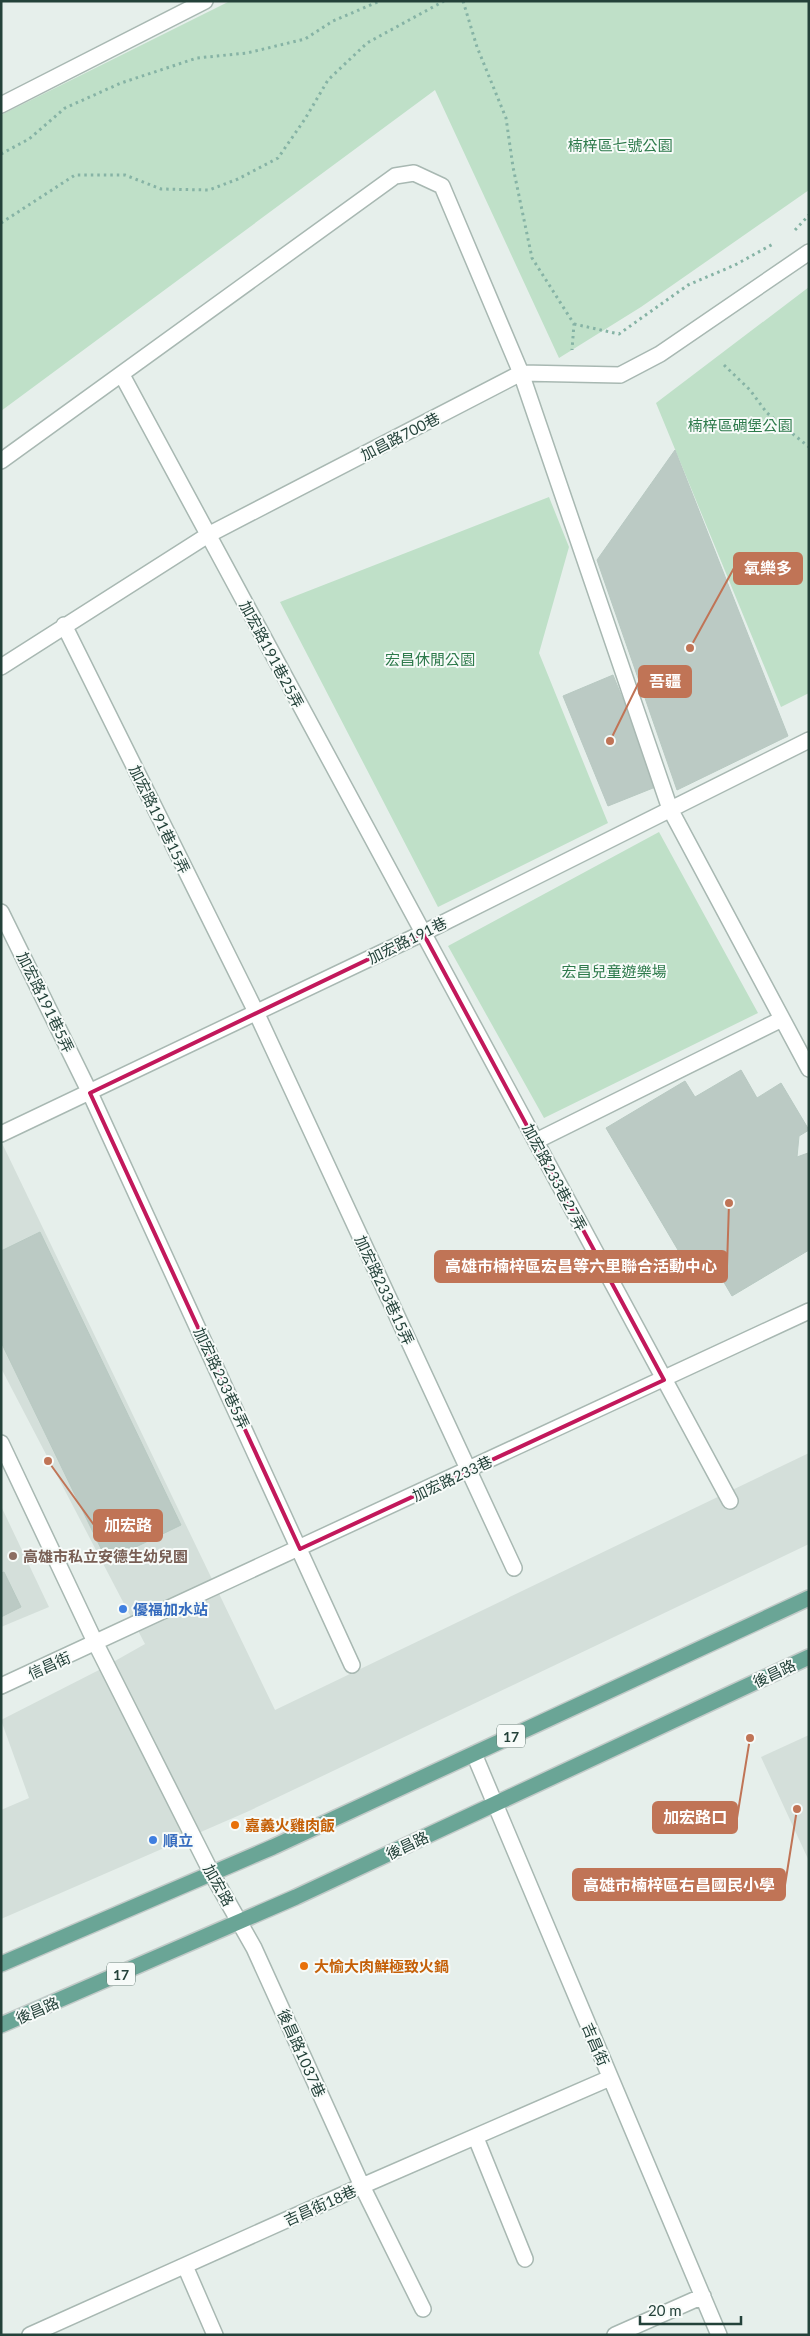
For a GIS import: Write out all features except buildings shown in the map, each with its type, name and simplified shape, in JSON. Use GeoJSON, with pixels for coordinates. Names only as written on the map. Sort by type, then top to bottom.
{"type":"FeatureCollection","features":[{"type":"Feature","properties":{"kind":"main road","name":"17"},"geometry":{"type":"LineString","coordinates":[[1,1964],[212,1874],[809,1598]]}},
{"type":"Feature","properties":{"kind":"main road","name":"後昌路"},"geometry":{"type":"LineString","coordinates":[[1,2026],[240,1922],[809,1657]]}},
{"type":"Feature","properties":{"kind":"street"},"geometry":{"type":"LineString","coordinates":[[1,105],[205,1]]}},
{"type":"Feature","properties":{"kind":"street"},"geometry":{"type":"LineString","coordinates":[[1,461],[396,176],[414,173],[442,186],[521,373],[670,809],[809,1069]]}},
{"type":"Feature","properties":{"kind":"street","name":"加昌路700巷"},"geometry":{"type":"LineString","coordinates":[[1,667],[208,534],[521,373],[620,375],[660,354],[809,252]]}},
{"type":"Feature","properties":{"kind":"street","name":"加宏路191巷25弄"},"geometry":{"type":"LineString","coordinates":[[122,374],[423,933]]}},
{"type":"Feature","properties":{"kind":"street","name":"加宏路191巷15弄"},"geometry":{"type":"LineString","coordinates":[[64,625],[256,1012]]}},
{"type":"Feature","properties":{"kind":"street","name":"加宏路191巷"},"geometry":{"type":"LineString","coordinates":[[1,1134],[423,933],[809,740]]}},
{"type":"Feature","properties":{"kind":"street","name":"加宏路191巷5弄"},"geometry":{"type":"LineString","coordinates":[[1,912],[90,1092]]}},
{"type":"Feature","properties":{"kind":"street","name":"加宏路233巷27弄"},"geometry":{"type":"LineString","coordinates":[[423,933],[730,1501]]}},
{"type":"Feature","properties":{"kind":"street","name":"加宏路233巷15弄"},"geometry":{"type":"LineString","coordinates":[[256,1012],[514,1568]]}},
{"type":"Feature","properties":{"kind":"street"},"geometry":{"type":"LineString","coordinates":[[536,1141],[782,1019]]}},
{"type":"Feature","properties":{"kind":"street","name":"加宏路233巷5弄"},"geometry":{"type":"LineString","coordinates":[[90,1092],[352,1665]]}},
{"type":"Feature","properties":{"kind":"street","name":"加宏路233巷"},"geometry":{"type":"LineString","coordinates":[[96,1644],[809,1311]]}},
{"type":"Feature","properties":{"kind":"street","name":"加宏路"},"geometry":{"type":"LineString","coordinates":[[1,1444],[96,1644],[212,1874],[240,1922]]}},
{"type":"Feature","properties":{"kind":"street","name":"信昌街"},"geometry":{"type":"LineString","coordinates":[[1,1686],[96,1644]]}},
{"type":"Feature","properties":{"kind":"street","name":"吉昌街"},"geometry":{"type":"LineString","coordinates":[[474,1754],[719,2335]]}},
{"type":"Feature","properties":{"kind":"street","name":"後昌路1037巷"},"geometry":{"type":"LineString","coordinates":[[240,1922],[254,1948],[362,2186],[423,2309]]}},
{"type":"Feature","properties":{"kind":"street","name":"吉昌街18巷"},"geometry":{"type":"LineString","coordinates":[[30,2335],[362,2186],[476,2138],[610,2078]]}},
{"type":"Feature","properties":{"kind":"street"},"geometry":{"type":"LineString","coordinates":[[476,2138],[525,2259]]}},
{"type":"Feature","properties":{"kind":"street"},"geometry":{"type":"LineString","coordinates":[[185,2266],[215,2335]]}},
{"type":"Feature","properties":{"kind":"street"},"geometry":{"type":"LineString","coordinates":[[615,2335],[703,2296]]}},
{"type":"Feature","properties":{"kind":"path"},"geometry":{"type":"LineString","coordinates":[[1,154],[29,138],[64,108],[121,83],[197,58],[247,53],[305,40],[332,21],[380,1]]}},
{"type":"Feature","properties":{"kind":"path"},"geometry":{"type":"LineString","coordinates":[[1,223],[75,174],[125,174],[161,189],[209,190],[238,180],[278,158],[305,119],[328,80],[367,44],[444,1]]}},
{"type":"Feature","properties":{"kind":"path"},"geometry":{"type":"LineString","coordinates":[[462,1],[477,46],[506,118],[513,167],[532,258],[574,324],[570,375]]}},
{"type":"Feature","properties":{"kind":"path"},"geometry":{"type":"LineString","coordinates":[[791,233],[809,215]]}},
{"type":"Feature","properties":{"kind":"path"},"geometry":{"type":"LineString","coordinates":[[574,324],[619,334],[688,285],[735,265],[775,242]]}},
{"type":"Feature","properties":{"kind":"path"},"geometry":{"type":"LineString","coordinates":[[724,365],[750,390],[766,413],[809,447]]}},
{"type":"Feature","properties":{"kind":"highlighted area"},"geometry":{"type":"Polygon","coordinates":[[[423,933],[664,1380],[300,1549],[90,1093],[423,933]]]}},
{"type":"Feature","properties":{"kind":"shaded area"},"geometry":{"type":"Polygon","coordinates":[[[1,1141],[275,1710],[809,1453],[809,1544],[249,1811],[1,1919],[1,1810],[29,1798],[1,1720],[99,1670],[145,1644],[1,1368],[1,1141]]]}},
{"type":"Feature","properties":{"kind":"shaded area","name":"高雄市私立安德生幼兒園"},"geometry":{"type":"Polygon","coordinates":[[[1,1506],[49,1607],[1,1627],[1,1506]]]}},
{"type":"Feature","properties":{"kind":"shaded area"},"geometry":{"type":"Polygon","coordinates":[[[809,1735],[809,1861],[761,1757],[809,1735]]]}},
{"type":"Feature","properties":{"kind":"green space","name":"楠梓區七號公園"},"geometry":{"type":"Polygon","coordinates":[[[230,1],[809,1],[809,190],[641,307],[559,358],[435,90],[1,411],[1,115],[230,1]]]}},
{"type":"Feature","properties":{"kind":"green space","name":"楠梓區碉堡公園"},"geometry":{"type":"Polygon","coordinates":[[[809,287],[809,693],[781,707],[656,403],[809,287]]]}},
{"type":"Feature","properties":{"kind":"green space","name":"宏昌休閒公園"},"geometry":{"type":"Polygon","coordinates":[[[549,497],[569,547],[539,653],[608,823],[438,907],[280,602],[549,497]]]}},
{"type":"Feature","properties":{"kind":"green space","name":"宏昌兒童遊樂場"},"geometry":{"type":"Polygon","coordinates":[[[659,832],[758,1013],[544,1118],[448,946],[659,832]]]}},
{"type":"Feature","properties":{"kind":"place","name":"氧樂多"},"geometry":{"type":"Point","coordinates":[690,648]}},
{"type":"Feature","properties":{"kind":"place","name":"吾疆"},"geometry":{"type":"Point","coordinates":[610,741]}},
{"type":"Feature","properties":{"kind":"place","name":"高雄市楠梓區宏昌等六里聯合活動中心"},"geometry":{"type":"Point","coordinates":[729,1203]}},
{"type":"Feature","properties":{"kind":"place","name":"加宏路"},"geometry":{"type":"Point","coordinates":[48,1461]}},
{"type":"Feature","properties":{"kind":"place","name":"高雄市私立安德生幼兒園"},"geometry":{"type":"Point","coordinates":[13,1556]}},
{"type":"Feature","properties":{"kind":"place","name":"優福加水站"},"geometry":{"type":"Point","coordinates":[123,1609]}},
{"type":"Feature","properties":{"kind":"place","name":"加宏路口"},"geometry":{"type":"Point","coordinates":[750,1738]}},
{"type":"Feature","properties":{"kind":"place","name":"高雄市楠梓區右昌國民小學"},"geometry":{"type":"Point","coordinates":[797,1809]}},
{"type":"Feature","properties":{"kind":"place","name":"嘉義火雞肉飯"},"geometry":{"type":"Point","coordinates":[235,1825]}},
{"type":"Feature","properties":{"kind":"place","name":"順立"},"geometry":{"type":"Point","coordinates":[153,1840]}},
{"type":"Feature","properties":{"kind":"place","name":"大愉大肉鮮極致火鍋"},"geometry":{"type":"Point","coordinates":[304,1966]}}]}
